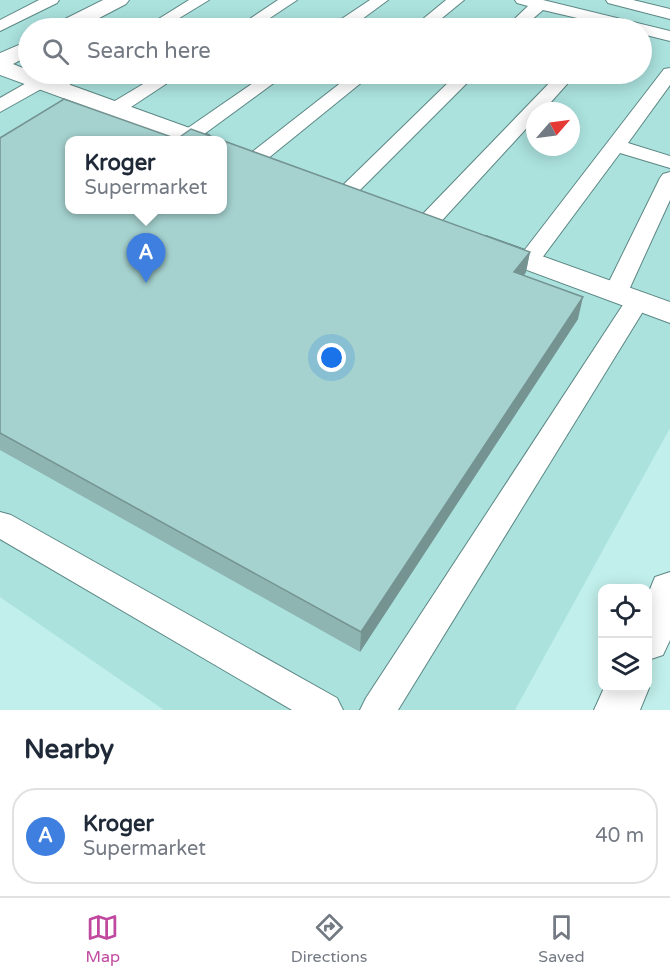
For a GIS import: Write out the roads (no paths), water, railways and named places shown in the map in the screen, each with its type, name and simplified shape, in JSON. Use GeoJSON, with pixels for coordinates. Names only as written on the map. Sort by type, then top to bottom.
{"type":"FeatureCollection","features":[{"type":"Feature","properties":{"kind":"street"},"geometry":{"type":"LineString","coordinates":[[84,18],[119,0]]}},
{"type":"Feature","properties":{"kind":"street"},"geometry":{"type":"LineString","coordinates":[[0,63],[18,53]]}},
{"type":"Feature","properties":{"kind":"street"},"geometry":{"type":"LineString","coordinates":[[0,67],[18,74]]}},
{"type":"Feature","properties":{"kind":"street"},"geometry":{"type":"LineString","coordinates":[[46,84],[188,136]]}},
{"type":"Feature","properties":{"kind":"street"},"geometry":{"type":"LineString","coordinates":[[243,156],[284,171]]}},
{"type":"Feature","properties":{"kind":"street"},"geometry":{"type":"LineString","coordinates":[[335,190],[376,205]]}},
{"type":"Feature","properties":{"kind":"street"},"geometry":{"type":"LineString","coordinates":[[436,227],[670,313]]}},
{"type":"Feature","properties":{"kind":"street"},"geometry":{"type":"LineString","coordinates":[[649,638],[670,590]]}},
{"type":"Feature","properties":{"kind":"street"},"geometry":{"type":"LineString","coordinates":[[617,710],[625,692]]}},
{"type":"Feature","properties":{"kind":"lane"},"geometry":{"type":"LineString","coordinates":[[0,26],[51,0]]}},
{"type":"Feature","properties":{"kind":"lane"},"geometry":{"type":"LineString","coordinates":[[170,18],[201,0]]}},
{"type":"Feature","properties":{"kind":"lane"},"geometry":{"type":"LineString","coordinates":[[260,18],[289,0]]}},
{"type":"Feature","properties":{"kind":"lane"},"geometry":{"type":"LineString","coordinates":[[354,18],[380,0]]}},
{"type":"Feature","properties":{"kind":"lane"},"geometry":{"type":"LineString","coordinates":[[433,18],[456,0]]}},
{"type":"Feature","properties":{"kind":"lane"},"geometry":{"type":"LineString","coordinates":[[523,0],[540,4],[567,5],[594,18]]}},
{"type":"Feature","properties":{"kind":"lane"},"geometry":{"type":"LineString","coordinates":[[614,0],[670,14]]}},
{"type":"Feature","properties":{"kind":"lane"},"geometry":{"type":"LineString","coordinates":[[524,18],[540,4]]}},
{"type":"Feature","properties":{"kind":"lane"},"geometry":{"type":"LineString","coordinates":[[652,32],[670,36]]}},
{"type":"Feature","properties":{"kind":"lane"},"geometry":{"type":"LineString","coordinates":[[528,261],[670,73]]}},
{"type":"Feature","properties":{"kind":"lane"},"geometry":{"type":"LineString","coordinates":[[0,106],[46,84]]}},
{"type":"Feature","properties":{"kind":"lane"},"geometry":{"type":"LineString","coordinates":[[115,110],[156,84]]}},
{"type":"Feature","properties":{"kind":"lane"},"geometry":{"type":"LineString","coordinates":[[197,136],[264,84]]}},
{"type":"Feature","properties":{"kind":"lane"},"geometry":{"type":"LineString","coordinates":[[243,156],[348,84]]}},
{"type":"Feature","properties":{"kind":"lane"},"geometry":{"type":"LineString","coordinates":[[335,190],[456,84]]}},
{"type":"Feature","properties":{"kind":"lane"},"geometry":{"type":"LineString","coordinates":[[436,227],[558,84]]}},
{"type":"Feature","properties":{"kind":"lane"},"geometry":{"type":"LineString","coordinates":[[615,145],[670,162]]}},
{"type":"Feature","properties":{"kind":"lane"},"geometry":{"type":"LineString","coordinates":[[378,710],[627,296],[670,178]]}},
{"type":"Feature","properties":{"kind":"lane"},"geometry":{"type":"LineString","coordinates":[[0,524],[325,710]]}},
{"type":"Feature","properties":{"kind":"place","name":"Kroger"},"geometry":{"type":"Point","coordinates":[146,283]}}]}
